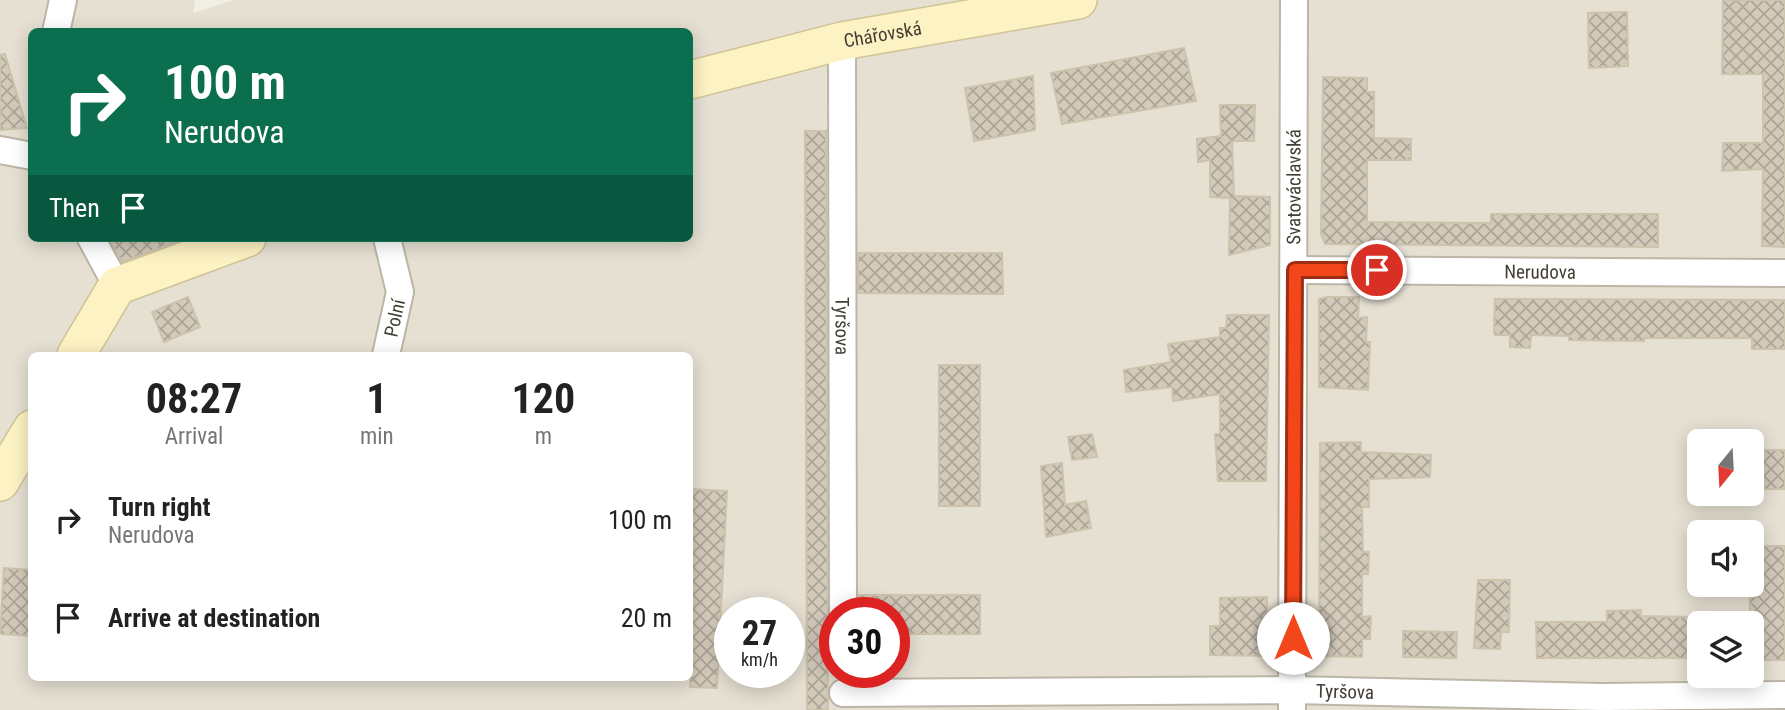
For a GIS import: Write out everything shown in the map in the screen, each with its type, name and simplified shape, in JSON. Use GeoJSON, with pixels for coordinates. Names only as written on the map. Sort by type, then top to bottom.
{"type":"FeatureCollection","features":[{"type":"Feature","properties":{"kind":"street"},"geometry":{"type":"LineString","coordinates":[[58,28],[63,0]]}},
{"type":"Feature","properties":{"kind":"street","name":"Chářovská"},"geometry":{"type":"LineString","coordinates":[[693,78],[842,41],[1078,0]]}},
{"type":"Feature","properties":{"kind":"street","name":"Svatováclavská"},"geometry":{"type":"LineString","coordinates":[[1292,700],[1294,0]]}},
{"type":"Feature","properties":{"kind":"street","name":"Tyršova"},"geometry":{"type":"LineString","coordinates":[[842,41],[843,597]]}},
{"type":"Feature","properties":{"kind":"street"},"geometry":{"type":"LineString","coordinates":[[0,150],[28,155]]}},
{"type":"Feature","properties":{"kind":"street"},"geometry":{"type":"LineString","coordinates":[[92,242],[117,286]]}},
{"type":"Feature","properties":{"kind":"street"},"geometry":{"type":"LineString","coordinates":[[78,352],[117,286],[236,242]]}},
{"type":"Feature","properties":{"kind":"street","name":"Polní"},"geometry":{"type":"LineString","coordinates":[[387,352],[400,292],[388,242]]}},
{"type":"Feature","properties":{"kind":"street","name":"Nerudova"},"geometry":{"type":"LineString","coordinates":[[1295,270],[1785,272]]}},
{"type":"Feature","properties":{"kind":"street"},"geometry":{"type":"LineString","coordinates":[[0,482],[28,436]]}},
{"type":"Feature","properties":{"kind":"street","name":"Tyršova"},"geometry":{"type":"LineString","coordinates":[[842,692],[1602,703],[1785,695]]}},
{"type":"Feature","properties":{"kind":"shaded area"},"geometry":{"type":"Polygon","coordinates":[[[0,0],[195,0],[193,13],[234,0],[1785,0],[1785,710],[0,710],[0,0]]]}},
{"type":"Feature","properties":{"kind":"building"},"geometry":{"type":"Polygon","coordinates":[[[1723,0],[1785,0],[1785,247],[1762,246],[1763,169],[1722,171],[1723,143],[1763,143],[1763,74],[1722,74],[1723,0]]]}},
{"type":"Feature","properties":{"kind":"building"},"geometry":{"type":"Polygon","coordinates":[[[1627,12],[1628,66],[1589,68],[1588,13],[1627,12]]]}},
{"type":"Feature","properties":{"kind":"building"},"geometry":{"type":"Polygon","coordinates":[[[1184,48],[1196,101],[1062,124],[1051,73],[1184,48]]]}},
{"type":"Feature","properties":{"kind":"building"},"geometry":{"type":"Polygon","coordinates":[[[5,54],[27,128],[0,130],[0,55],[5,54]]]}},
{"type":"Feature","properties":{"kind":"building"},"geometry":{"type":"Polygon","coordinates":[[[1033,76],[1035,130],[974,141],[965,88],[1033,76]]]}},
{"type":"Feature","properties":{"kind":"building"},"geometry":{"type":"Polygon","coordinates":[[[1323,77],[1367,78],[1367,92],[1374,92],[1374,138],[1411,139],[1411,160],[1367,160],[1367,222],[1491,223],[1491,214],[1658,214],[1658,247],[1325,244],[1321,234],[1323,77]]]}},
{"type":"Feature","properties":{"kind":"building"},"geometry":{"type":"Polygon","coordinates":[[[1220,105],[1255,105],[1254,141],[1232,141],[1234,196],[1270,197],[1270,245],[1229,255],[1230,198],[1210,197],[1210,160],[1198,162],[1197,139],[1221,136],[1220,105]]]}},
{"type":"Feature","properties":{"kind":"building"},"geometry":{"type":"Polygon","coordinates":[[[805,131],[826,131],[828,597],[819,597],[819,688],[828,688],[828,710],[807,710],[805,131]]]}},
{"type":"Feature","properties":{"kind":"building"},"geometry":{"type":"Polygon","coordinates":[[[111,242],[175,242],[122,262],[111,242]]]}},
{"type":"Feature","properties":{"kind":"building"},"geometry":{"type":"Polygon","coordinates":[[[858,253],[1002,253],[1003,294],[858,293],[858,253]]]}},
{"type":"Feature","properties":{"kind":"building"},"geometry":{"type":"Polygon","coordinates":[[[188,297],[200,327],[164,342],[152,312],[188,297]]]}},
{"type":"Feature","properties":{"kind":"building"},"geometry":{"type":"Polygon","coordinates":[[[1359,297],[1358,318],[1367,317],[1366,342],[1370,342],[1368,390],[1319,387],[1319,299],[1359,297]]]}},
{"type":"Feature","properties":{"kind":"building"},"geometry":{"type":"Polygon","coordinates":[[[1495,299],[1785,300],[1785,349],[1752,349],[1752,338],[1569,340],[1569,336],[1531,335],[1530,348],[1510,347],[1510,335],[1495,335],[1494,332],[1495,299]]]}},
{"type":"Feature","properties":{"kind":"building"},"geometry":{"type":"Polygon","coordinates":[[[1227,315],[1269,315],[1266,481],[1218,481],[1215,434],[1220,434],[1220,394],[1173,401],[1172,387],[1126,392],[1124,370],[1171,362],[1168,344],[1220,337],[1220,328],[1226,328],[1227,315]]]}},
{"type":"Feature","properties":{"kind":"building"},"geometry":{"type":"Polygon","coordinates":[[[939,365],[980,365],[980,506],[939,506],[939,365]]]}},
{"type":"Feature","properties":{"kind":"building"},"geometry":{"type":"Polygon","coordinates":[[[1092,434],[1097,457],[1072,460],[1068,437],[1092,434]]]}},
{"type":"Feature","properties":{"kind":"building"},"geometry":{"type":"Polygon","coordinates":[[[1361,442],[1361,452],[1431,455],[1430,477],[1369,479],[1369,507],[1362,507],[1363,552],[1369,552],[1368,574],[1362,574],[1362,617],[1371,616],[1370,639],[1362,639],[1362,657],[1319,656],[1320,443],[1361,442]]]}},
{"type":"Feature","properties":{"kind":"building"},"geometry":{"type":"Polygon","coordinates":[[[1764,450],[1785,450],[1785,489],[1764,489],[1764,450]]]}},
{"type":"Feature","properties":{"kind":"building"},"geometry":{"type":"Polygon","coordinates":[[[1062,463],[1065,505],[1086,501],[1091,528],[1046,537],[1041,466],[1062,463]]]}},
{"type":"Feature","properties":{"kind":"building"},"geometry":{"type":"Polygon","coordinates":[[[693,489],[727,491],[722,597],[714,597],[714,688],[690,687],[690,681],[693,681],[693,489]]]}},
{"type":"Feature","properties":{"kind":"building"},"geometry":{"type":"Polygon","coordinates":[[[1764,546],[1785,546],[1785,660],[1764,660],[1764,611],[1750,611],[1749,597],[1764,597],[1764,546]]]}},
{"type":"Feature","properties":{"kind":"building"},"geometry":{"type":"Polygon","coordinates":[[[4,568],[28,570],[28,636],[0,634],[4,568]]]}},
{"type":"Feature","properties":{"kind":"building"},"geometry":{"type":"Polygon","coordinates":[[[1478,580],[1510,580],[1509,632],[1501,632],[1500,649],[1474,648],[1478,580]]]}},
{"type":"Feature","properties":{"kind":"building"},"geometry":{"type":"Polygon","coordinates":[[[980,595],[980,634],[910,634],[910,597],[859,597],[980,595]]]}},
{"type":"Feature","properties":{"kind":"building"},"geometry":{"type":"Polygon","coordinates":[[[1267,597],[1267,630],[1262,630],[1269,656],[1210,655],[1210,626],[1220,626],[1220,598],[1267,597]]]}},
{"type":"Feature","properties":{"kind":"building"},"geometry":{"type":"Polygon","coordinates":[[[1641,610],[1640,616],[1687,617],[1687,658],[1537,658],[1536,622],[1607,622],[1607,611],[1641,610]]]}},
{"type":"Feature","properties":{"kind":"building"},"geometry":{"type":"Polygon","coordinates":[[[1403,631],[1457,632],[1456,658],[1403,657],[1403,631]]]}},
{"type":"Feature","properties":{"kind":"route"},"geometry":{"type":"LineString","coordinates":[[1293,638],[1295,270],[1377,270]]}}]}
